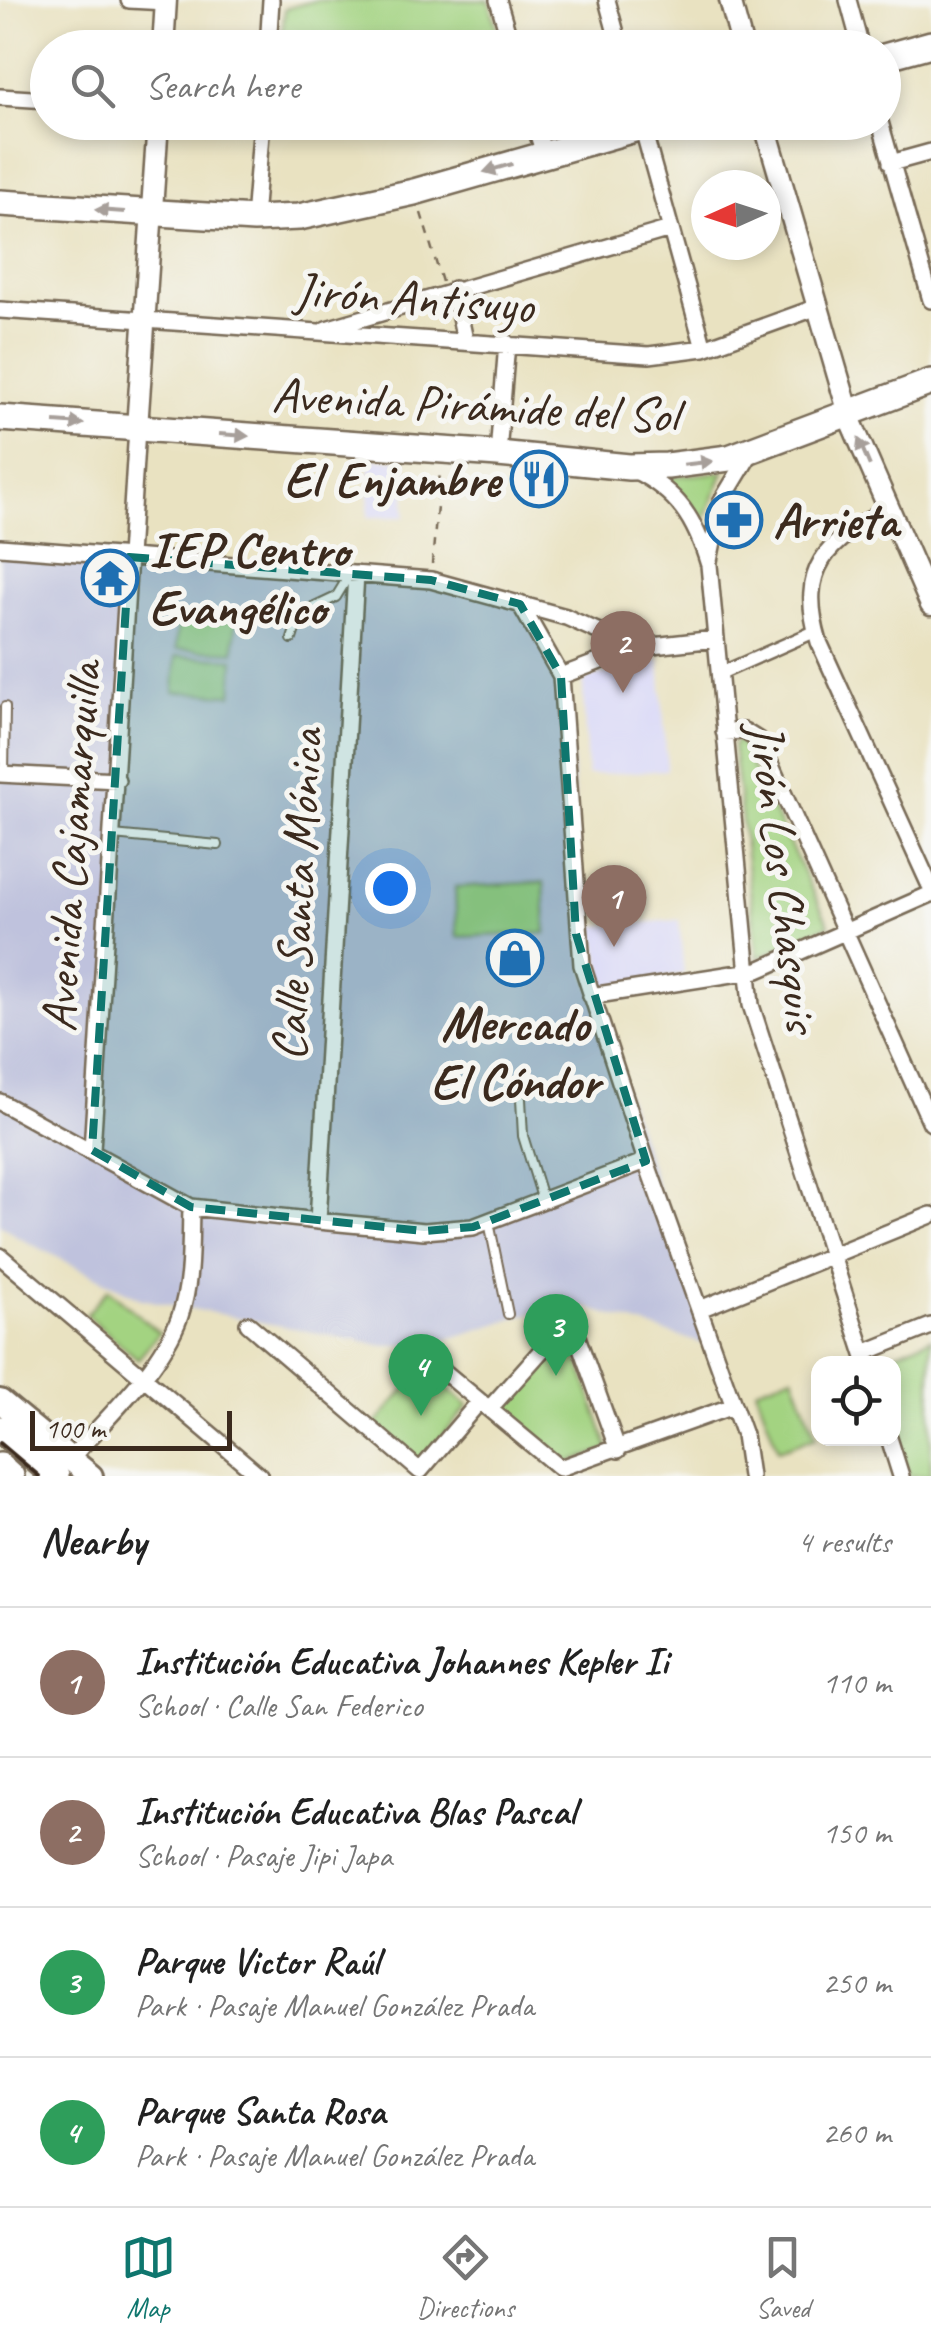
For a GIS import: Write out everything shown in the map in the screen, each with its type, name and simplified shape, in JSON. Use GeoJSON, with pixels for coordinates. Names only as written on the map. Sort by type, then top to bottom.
{"type":"FeatureCollection","features":[{"type":"Feature","properties":{"kind":"main road"},"geometry":{"type":"LineString","coordinates":[[901,52],[931,44]]}},
{"type":"Feature","properties":{"kind":"main road"},"geometry":{"type":"LineString","coordinates":[[0,203],[254,219],[310,215],[414,192],[593,140]]}},
{"type":"Feature","properties":{"kind":"main road","name":"Avenida Pirámide del Sol"},"geometry":{"type":"LineString","coordinates":[[0,418],[498,454],[629,468],[692,465],[753,450],[931,382]]}},
{"type":"Feature","properties":{"kind":"main road"},"geometry":{"type":"LineString","coordinates":[[0,1401],[64,1467]]}},
{"type":"Feature","properties":{"kind":"main road"},"geometry":{"type":"LineString","coordinates":[[0,1428],[64,1467],[91,1476]]}},
{"type":"Feature","properties":{"kind":"main road"},"geometry":{"type":"LineString","coordinates":[[0,1466],[12,1476]]}},
{"type":"Feature","properties":{"kind":"street"},"geometry":{"type":"LineString","coordinates":[[130,0],[166,1],[164,30]]}},
{"type":"Feature","properties":{"kind":"street"},"geometry":{"type":"LineString","coordinates":[[269,30],[271,0]]}},
{"type":"Feature","properties":{"kind":"street"},"geometry":{"type":"LineString","coordinates":[[498,0],[507,30]]}},
{"type":"Feature","properties":{"kind":"street"},"geometry":{"type":"LineString","coordinates":[[607,0],[615,30]]}},
{"type":"Feature","properties":{"kind":"street"},"geometry":{"type":"LineString","coordinates":[[730,0],[738,30]]}},
{"type":"Feature","properties":{"kind":"street"},"geometry":{"type":"LineString","coordinates":[[848,0],[856,30]]}},
{"type":"Feature","properties":{"kind":"street"},"geometry":{"type":"LineString","coordinates":[[0,97],[30,99]]}},
{"type":"Feature","properties":{"kind":"street"},"geometry":{"type":"LineString","coordinates":[[137,428],[157,140]]}},
{"type":"Feature","properties":{"kind":"street"},"geometry":{"type":"LineString","coordinates":[[254,219],[261,140]]}},
{"type":"Feature","properties":{"kind":"street"},"geometry":{"type":"LineString","coordinates":[[540,140],[544,154]]}},
{"type":"Feature","properties":{"kind":"street"},"geometry":{"type":"LineString","coordinates":[[651,140],[670,229],[704,348]]}},
{"type":"Feature","properties":{"kind":"street"},"geometry":{"type":"LineString","coordinates":[[769,140],[848,413],[931,605]]}},
{"type":"Feature","properties":{"kind":"street"},"geometry":{"type":"LineString","coordinates":[[885,140],[925,257],[931,300]]}},
{"type":"Feature","properties":{"kind":"street"},"geometry":{"type":"LineString","coordinates":[[891,163],[931,152]]}},
{"type":"Feature","properties":{"kind":"street"},"geometry":{"type":"LineString","coordinates":[[317,332],[670,229]]}},
{"type":"Feature","properties":{"kind":"street"},"geometry":{"type":"LineString","coordinates":[[450,291],[465,340]]}},
{"type":"Feature","properties":{"kind":"street","name":"Jirón Antisuyo"},"geometry":{"type":"LineString","coordinates":[[0,310],[649,354],[704,348],[815,308]]}},
{"type":"Feature","properties":{"kind":"street"},"geometry":{"type":"LineString","coordinates":[[498,454],[506,343]]}},
{"type":"Feature","properties":{"kind":"street","name":"Avenida Cajamarquilla"},"geometry":{"type":"LineString","coordinates":[[92,1150],[137,428]]}},
{"type":"Feature","properties":{"kind":"street","name":"Jirón Los Chasquis"},"geometry":{"type":"LineString","coordinates":[[753,450],[721,502],[709,565],[746,972],[760,1040],[864,1356]]}},
{"type":"Feature","properties":{"kind":"street","name":"Jirón Los Chasquis"},"geometry":{"type":"LineString","coordinates":[[629,468],[671,492],[687,510],[709,565]]}},
{"type":"Feature","properties":{"kind":"street"},"geometry":{"type":"LineString","coordinates":[[591,996],[746,972],[846,933],[931,891],[816,631],[811,590],[822,558],[843,534],[888,510]]}},
{"type":"Feature","properties":{"kind":"street"},"geometry":{"type":"LineString","coordinates":[[0,548],[431,580],[566,617],[635,648]]}},
{"type":"Feature","properties":{"kind":"street","name":"Calle Santa Mónica"},"geometry":{"type":"LineString","coordinates":[[318,1222],[353,574]]}},
{"type":"Feature","properties":{"kind":"street"},"geometry":{"type":"LineString","coordinates":[[520,604],[561,676],[576,934],[591,996],[744,1435],[750,1476]]}},
{"type":"Feature","properties":{"kind":"street"},"geometry":{"type":"LineString","coordinates":[[719,674],[816,631]]}},
{"type":"Feature","properties":{"kind":"street"},"geometry":{"type":"LineString","coordinates":[[561,676],[635,648],[716,639]]}},
{"type":"Feature","properties":{"kind":"street"},"geometry":{"type":"LineString","coordinates":[[724,732],[744,732],[760,742],[931,1123]]}},
{"type":"Feature","properties":{"kind":"street"},"geometry":{"type":"LineString","coordinates":[[2,774],[117,780]]}},
{"type":"Feature","properties":{"kind":"street"},"geometry":{"type":"LineString","coordinates":[[0,1102],[191,1206],[318,1222],[450,1231],[489,1222],[646,1161]]}},
{"type":"Feature","properties":{"kind":"street"},"geometry":{"type":"LineString","coordinates":[[64,1467],[142,1376],[179,1318],[189,1268],[191,1206]]}},
{"type":"Feature","properties":{"kind":"street"},"geometry":{"type":"LineString","coordinates":[[700,1310],[931,1215]]}},
{"type":"Feature","properties":{"kind":"street"},"geometry":{"type":"LineString","coordinates":[[0,1256],[260,1476]]}},
{"type":"Feature","properties":{"kind":"street"},"geometry":{"type":"LineString","coordinates":[[248,1324],[420,1472],[558,1332],[570,1329],[575,1331],[618,1450]]}},
{"type":"Feature","properties":{"kind":"street"},"geometry":{"type":"LineString","coordinates":[[869,1356],[931,1326]]}},
{"type":"Feature","properties":{"kind":"street"},"geometry":{"type":"LineString","coordinates":[[424,1355],[557,1472],[733,1406]]}},
{"type":"Feature","properties":{"kind":"street"},"geometry":{"type":"LineString","coordinates":[[891,1446],[900,1476]]}},
{"type":"Feature","properties":{"kind":"lane"},"geometry":{"type":"LineString","coordinates":[[292,639],[300,614],[336,597],[353,574]]}},
{"type":"Feature","properties":{"kind":"lane"},"geometry":{"type":"LineString","coordinates":[[2,774],[5,707]]}},
{"type":"Feature","properties":{"kind":"lane"},"geometry":{"type":"LineString","coordinates":[[113,835],[218,844]]}},
{"type":"Feature","properties":{"kind":"lane"},"geometry":{"type":"LineString","coordinates":[[520,1099],[523,1136],[543,1202]]}},
{"type":"Feature","properties":{"kind":"lane"},"geometry":{"type":"LineString","coordinates":[[489,1222],[508,1314]]}},
{"type":"Feature","properties":{"kind":"path"},"geometry":{"type":"LineString","coordinates":[[414,192],[450,291]]}},
{"type":"Feature","properties":{"kind":"path"},"geometry":{"type":"LineString","coordinates":[[431,580],[440,464]]}},
{"type":"Feature","properties":{"kind":"highlighted area"},"geometry":{"type":"Polygon","coordinates":[[[129,557],[431,580],[488,592],[520,604],[561,676],[576,934],[646,1161],[473,1227],[424,1231],[191,1207],[92,1150],[129,557]]]}},
{"type":"Feature","properties":{"kind":"shaded area"},"geometry":{"type":"Polygon","coordinates":[[[370,459],[406,460],[405,517],[368,517],[370,459]]]}},
{"type":"Feature","properties":{"kind":"shaded area"},"geometry":{"type":"Polygon","coordinates":[[[0,547],[426,575],[516,606],[547,634],[568,683],[584,966],[710,1346],[568,1302],[435,1343],[386,1346],[141,1299],[19,1238],[0,1224],[0,547]]]}},
{"type":"Feature","properties":{"kind":"shaded area"},"geometry":{"type":"Polygon","coordinates":[[[660,660],[667,770],[587,775],[583,684],[588,678],[660,660]]]}},
{"type":"Feature","properties":{"kind":"shaded area"},"geometry":{"type":"Polygon","coordinates":[[[679,920],[684,974],[605,988],[594,926],[679,920]]]}},
{"type":"Feature","properties":{"kind":"green space"},"geometry":{"type":"Polygon","coordinates":[[[316,0],[489,0],[497,30],[282,30],[285,9],[316,0]]]}},
{"type":"Feature","properties":{"kind":"green space"},"geometry":{"type":"Polygon","coordinates":[[[724,472],[702,525],[663,478],[666,477],[724,472]]]}},
{"type":"Feature","properties":{"kind":"green space"},"geometry":{"type":"Polygon","coordinates":[[[178,617],[236,621],[234,652],[176,649],[178,617]]]}},
{"type":"Feature","properties":{"kind":"green space"},"geometry":{"type":"Polygon","coordinates":[[[176,656],[234,659],[232,695],[174,692],[176,656]]]}},
{"type":"Feature","properties":{"kind":"green space"},"geometry":{"type":"Polygon","coordinates":[[[738,738],[829,925],[758,958],[733,746],[738,738]]]}},
{"type":"Feature","properties":{"kind":"green space"},"geometry":{"type":"Polygon","coordinates":[[[544,882],[546,933],[457,937],[455,887],[544,882]]]}},
{"type":"Feature","properties":{"kind":"green space"},"geometry":{"type":"Polygon","coordinates":[[[108,1289],[159,1333],[138,1359],[86,1315],[108,1289]]]}},
{"type":"Feature","properties":{"kind":"green space"},"geometry":{"type":"Polygon","coordinates":[[[931,1338],[931,1476],[909,1476],[900,1446],[901,1356],[889,1356],[931,1338]]]}},
{"type":"Feature","properties":{"kind":"green space"},"geometry":{"type":"Polygon","coordinates":[[[571,1339],[609,1449],[561,1465],[498,1412],[559,1340],[571,1339]]]}},
{"type":"Feature","properties":{"kind":"green space"},"geometry":{"type":"Polygon","coordinates":[[[423,1368],[468,1406],[420,1463],[375,1425],[423,1368]]]}},
{"type":"Feature","properties":{"kind":"green space"},"geometry":{"type":"Polygon","coordinates":[[[793,1375],[811,1424],[811,1439],[778,1450],[756,1389],[793,1375]]]}},
{"type":"Feature","properties":{"kind":"railway"},"geometry":{"type":"LineString","coordinates":[[0,1443],[39,1476]]}},
{"type":"Feature","properties":{"kind":"place","name":"El Enjambre"},"geometry":{"type":"Point","coordinates":[539,479]}},
{"type":"Feature","properties":{"kind":"place","name":"Arrieta"},"geometry":{"type":"Point","coordinates":[734,520]}},
{"type":"Feature","properties":{"kind":"place","name":"IEP Centro Evangélico"},"geometry":{"type":"Point","coordinates":[110,578]}},
{"type":"Feature","properties":{"kind":"place","name":"Institución Educativa Blas Pascal"},"geometry":{"type":"Point","coordinates":[623,693]}},
{"type":"Feature","properties":{"kind":"place","name":"Institución Educativa Johannes Kepler Ii"},"geometry":{"type":"Point","coordinates":[614,947]}},
{"type":"Feature","properties":{"kind":"place","name":"Mercado El Cóndor"},"geometry":{"type":"Point","coordinates":[515,958]}},
{"type":"Feature","properties":{"kind":"place","name":"Parque Victor Raúl"},"geometry":{"type":"Point","coordinates":[556,1376]}},
{"type":"Feature","properties":{"kind":"place","name":"Parque Santa Rosa"},"geometry":{"type":"Point","coordinates":[421,1416]}}]}
